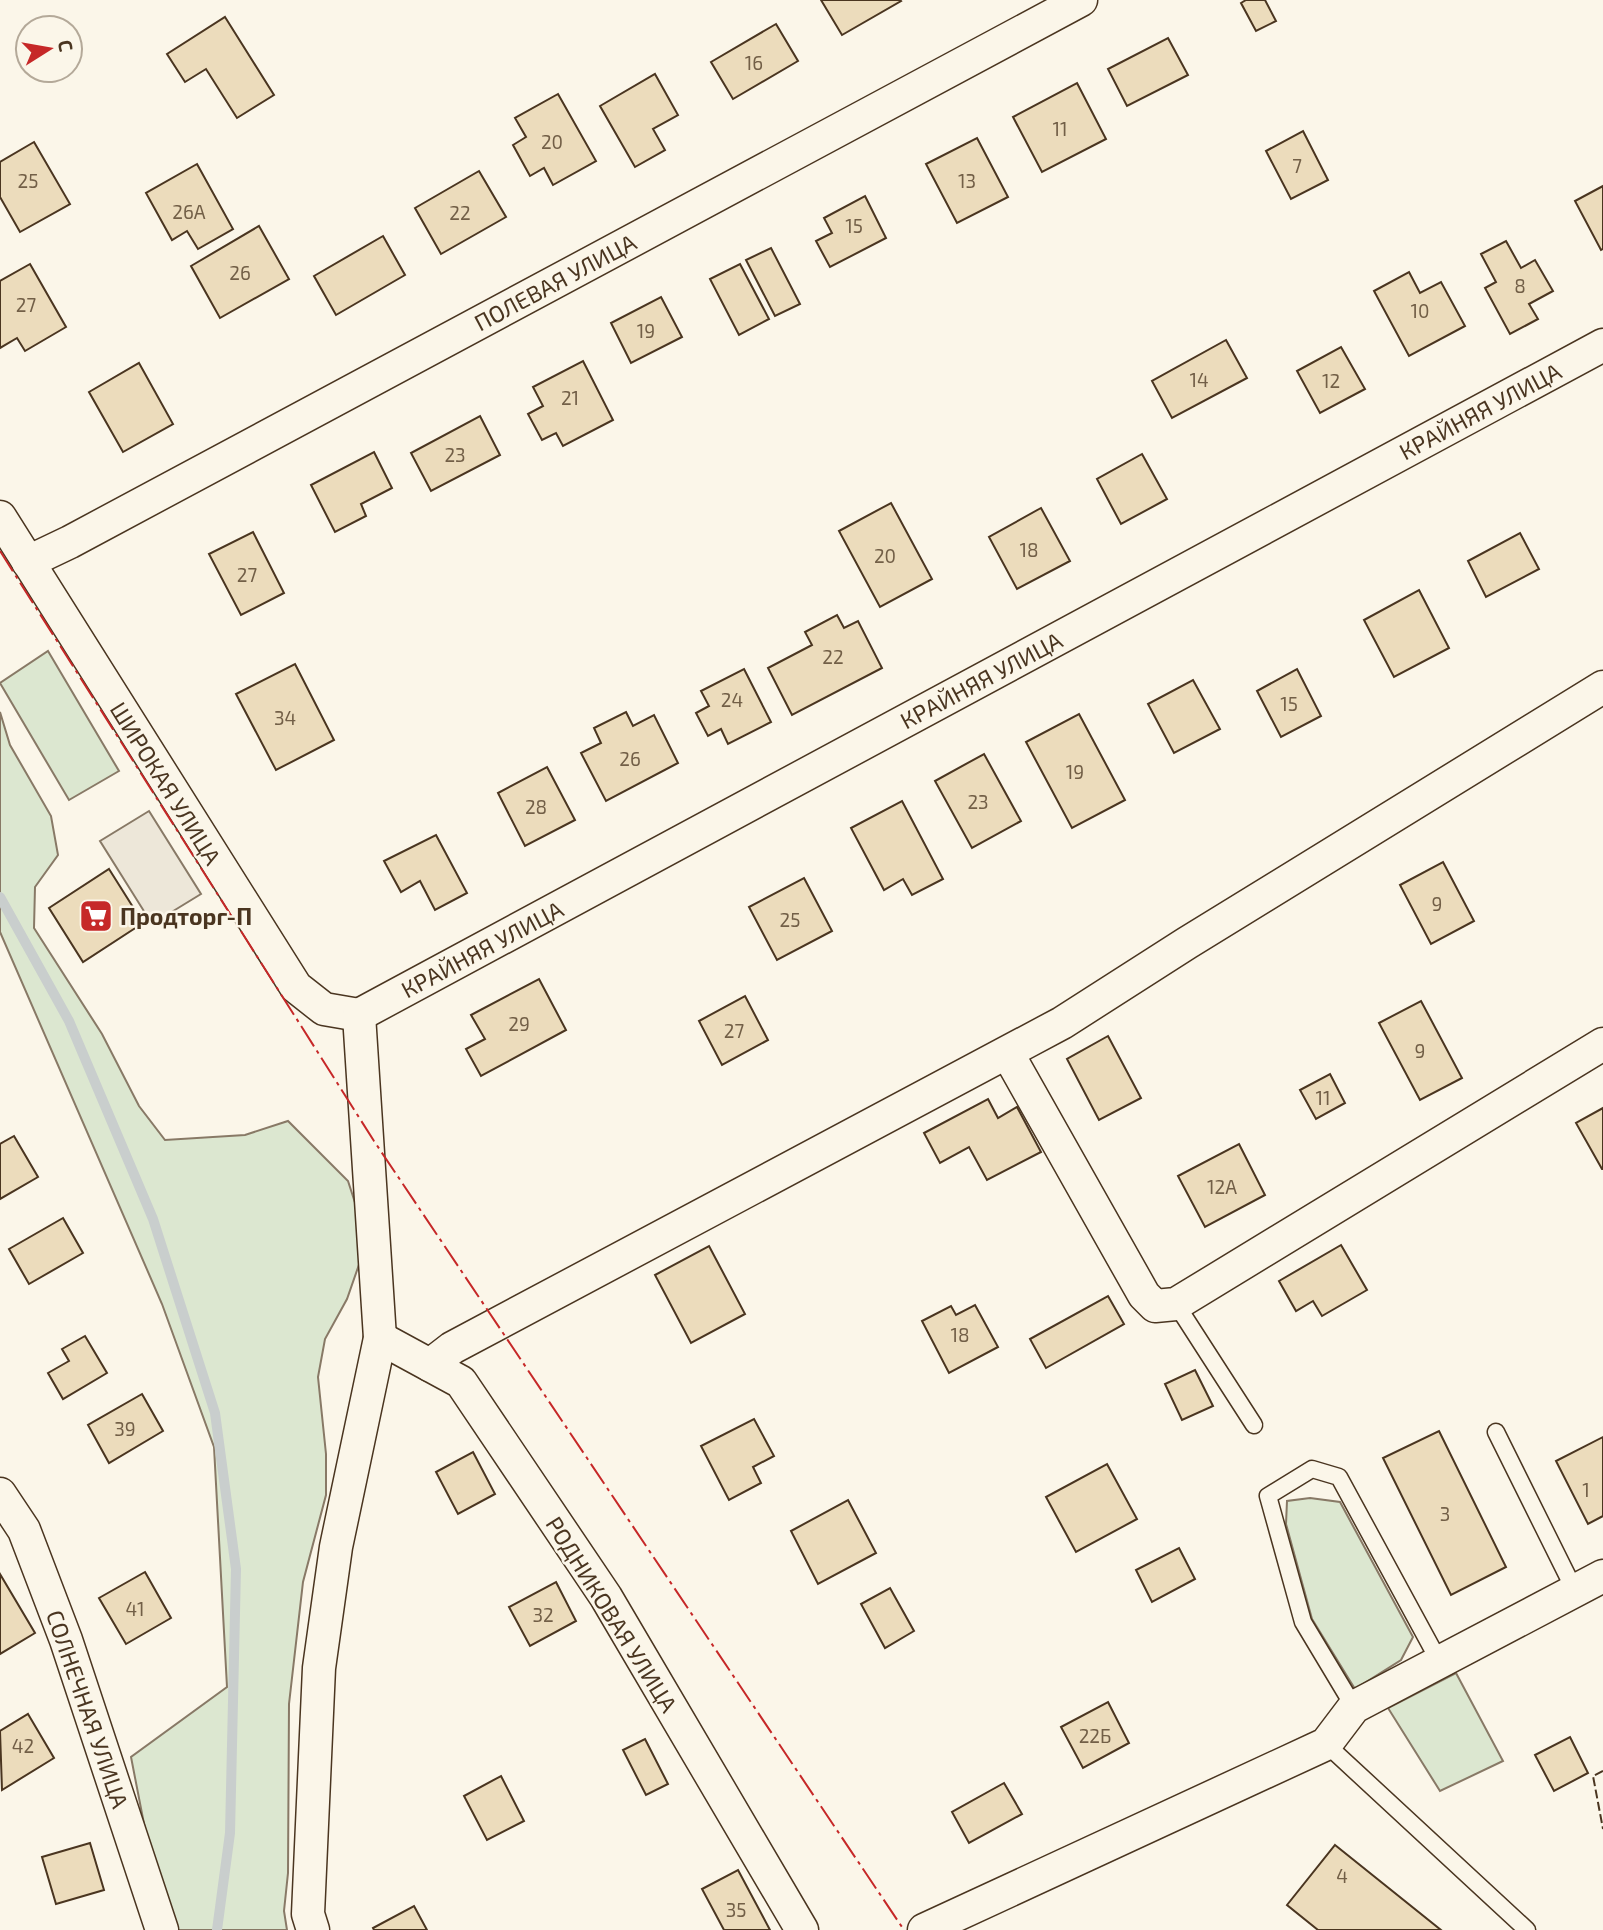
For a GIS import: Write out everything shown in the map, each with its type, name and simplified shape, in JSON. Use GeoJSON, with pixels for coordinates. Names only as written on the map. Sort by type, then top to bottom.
{"type":"FeatureCollection","features":[{"type":"Feature","properties":{"kind":"street","name":"ПОЛЕВАЯ УЛИЦА"},"geometry":{"type":"LineString","coordinates":[[28,562],[70,542],[1081,0]]}},
{"type":"Feature","properties":{"kind":"street","name":"КРАЙНЯЯ УЛИЦА"},"geometry":{"type":"LineString","coordinates":[[359,1015],[1603,345]]}},
{"type":"Feature","properties":{"kind":"street","name":"ШИРОКАЯ УЛИЦА"},"geometry":{"type":"LineString","coordinates":[[0,517],[296,987],[324,1009],[359,1015]]}},
{"type":"Feature","properties":{"kind":"street"},"geometry":{"type":"LineString","coordinates":[[430,1365],[452,1348],[1062,1023],[1603,687]]}},
{"type":"Feature","properties":{"kind":"street"},"geometry":{"type":"LineString","coordinates":[[313,1930],[308,1914],[319,1668],[336,1547],[380,1338],[359,1015]]}},
{"type":"Feature","properties":{"kind":"street"},"geometry":{"type":"LineString","coordinates":[[1008,1054],[1144,1294],[1155,1306],[1176,1304],[1603,1044]]}},
{"type":"Feature","properties":{"kind":"street","name":"РОДНИКОВАЯ УЛИЦА"},"geometry":{"type":"LineString","coordinates":[[380,1338],[461,1382],[606,1597],[802,1930]]}},
{"type":"Feature","properties":{"kind":"street","name":"СОЛНЕЧНАЯ УЛИЦА"},"geometry":{"type":"LineString","coordinates":[[0,1494],[24,1530],[66,1640],[162,1930]]}},
{"type":"Feature","properties":{"kind":"street"},"geometry":{"type":"LineString","coordinates":[[924,1930],[1326,1744],[1354,1707],[1603,1576]]}},
{"type":"Feature","properties":{"kind":"lane"},"geometry":{"type":"LineString","coordinates":[[1176,1304],[1254,1425]]}},
{"type":"Feature","properties":{"kind":"lane"},"geometry":{"type":"LineString","coordinates":[[1496,1432],[1575,1591]]}},
{"type":"Feature","properties":{"kind":"lane"},"geometry":{"type":"LineString","coordinates":[[1354,1707],[1303,1622],[1268,1496],[1288,1481],[1312,1469],[1339,1477],[1439,1661]]}},
{"type":"Feature","properties":{"kind":"lane"},"geometry":{"type":"LineString","coordinates":[[1326,1744],[1527,1930]]}},
{"type":"Feature","properties":{"kind":"green space"},"geometry":{"type":"Polygon","coordinates":[[[48,651],[119,771],[69,800],[0,683],[48,651]]]}},
{"type":"Feature","properties":{"kind":"green space"},"geometry":{"type":"Polygon","coordinates":[[[0,712],[10,745],[51,816],[58,855],[35,887],[34,928],[102,1034],[139,1106],[165,1140],[245,1135],[288,1121],[348,1181],[360,1218],[362,1256],[347,1299],[325,1339],[318,1377],[326,1454],[326,1495],[303,1582],[289,1704],[288,1873],[284,1911],[287,1930],[177,1930],[152,1865],[131,1757],[227,1687],[214,1447],[162,1304],[0,932],[0,712]]]}},
{"type":"Feature","properties":{"kind":"green space"},"geometry":{"type":"Polygon","coordinates":[[[1310,1498],[1340,1502],[1413,1637],[1401,1660],[1355,1689],[1312,1619],[1286,1524],[1287,1501],[1310,1498]]]}},
{"type":"Feature","properties":{"kind":"green space"},"geometry":{"type":"Polygon","coordinates":[[[1456,1673],[1503,1761],[1440,1791],[1388,1708],[1456,1673]]]}},
{"type":"Feature","properties":{"kind":"shaded area"},"geometry":{"type":"Polygon","coordinates":[[[149,811],[201,894],[152,924],[100,841],[149,811]]]}},
{"type":"Feature","properties":{"kind":"building"},"geometry":{"type":"Polygon","coordinates":[[[821,0],[900,0],[901,1],[842,35],[821,0]]]}},
{"type":"Feature","properties":{"kind":"building"},"geometry":{"type":"Polygon","coordinates":[[[1246,0],[1265,0],[1276,21],[1256,31],[1241,3],[1246,0]]]}},
{"type":"Feature","properties":{"kind":"building"},"geometry":{"type":"Polygon","coordinates":[[[225,17],[274,95],[237,118],[206,69],[185,82],[167,54],[225,17]]]}},
{"type":"Feature","properties":{"kind":"building"},"geometry":{"type":"Polygon","coordinates":[[[776,24],[798,61],[733,99],[711,62],[776,24]]]}},
{"type":"Feature","properties":{"kind":"building"},"geometry":{"type":"Polygon","coordinates":[[[1168,38],[1188,75],[1127,106],[1108,69],[1168,38]]]}},
{"type":"Feature","properties":{"kind":"building"},"geometry":{"type":"Polygon","coordinates":[[[655,74],[678,115],[653,129],[665,150],[635,167],[600,106],[655,74]]]}},
{"type":"Feature","properties":{"kind":"building"},"geometry":{"type":"Polygon","coordinates":[[[1077,83],[1106,139],[1042,172],[1013,117],[1077,83]]]}},
{"type":"Feature","properties":{"kind":"building"},"geometry":{"type":"Polygon","coordinates":[[[558,94],[596,161],[553,185],[544,168],[530,176],[513,145],[526,137],[515,118],[558,94]]]}},
{"type":"Feature","properties":{"kind":"building"},"geometry":{"type":"Polygon","coordinates":[[[1303,131],[1328,180],[1291,199],[1266,151],[1303,131]]]}},
{"type":"Feature","properties":{"kind":"building"},"geometry":{"type":"Polygon","coordinates":[[[977,138],[1008,197],[957,223],[926,164],[977,138]]]}},
{"type":"Feature","properties":{"kind":"building"},"geometry":{"type":"Polygon","coordinates":[[[34,142],[70,204],[20,232],[0,197],[0,162],[34,142]]]}},
{"type":"Feature","properties":{"kind":"building"},"geometry":{"type":"Polygon","coordinates":[[[197,164],[233,229],[198,249],[187,231],[172,240],[146,193],[197,164]]]}},
{"type":"Feature","properties":{"kind":"building"},"geometry":{"type":"Polygon","coordinates":[[[479,171],[506,217],[441,254],[415,208],[479,171]]]}},
{"type":"Feature","properties":{"kind":"building"},"geometry":{"type":"Polygon","coordinates":[[[1603,186],[1603,249],[1601,250],[1575,201],[1603,186]]]}},
{"type":"Feature","properties":{"kind":"building"},"geometry":{"type":"Polygon","coordinates":[[[865,196],[886,238],[830,267],[816,241],[832,233],[824,218],[865,196]]]}},
{"type":"Feature","properties":{"kind":"building"},"geometry":{"type":"Polygon","coordinates":[[[259,226],[289,279],[220,318],[191,266],[259,226]]]}},
{"type":"Feature","properties":{"kind":"building"},"geometry":{"type":"Polygon","coordinates":[[[383,236],[405,275],[336,315],[314,276],[383,236]]]}},
{"type":"Feature","properties":{"kind":"building"},"geometry":{"type":"Polygon","coordinates":[[[1506,241],[1521,268],[1535,260],[1553,291],[1529,304],[1538,319],[1510,334],[1485,288],[1496,282],[1481,254],[1506,241]]]}},
{"type":"Feature","properties":{"kind":"building"},"geometry":{"type":"Polygon","coordinates":[[[771,248],[800,304],[775,316],[746,260],[771,248]]]}},
{"type":"Feature","properties":{"kind":"building"},"geometry":{"type":"Polygon","coordinates":[[[30,264],[66,327],[25,351],[17,338],[0,348],[0,281],[30,264]]]}},
{"type":"Feature","properties":{"kind":"building"},"geometry":{"type":"Polygon","coordinates":[[[740,264],[769,319],[739,335],[710,279],[740,264]]]}},
{"type":"Feature","properties":{"kind":"building"},"geometry":{"type":"Polygon","coordinates":[[[1409,272],[1420,293],[1441,282],[1465,326],[1409,356],[1374,291],[1409,272]]]}},
{"type":"Feature","properties":{"kind":"building"},"geometry":{"type":"Polygon","coordinates":[[[661,297],[682,337],[631,363],[611,323],[661,297]]]}},
{"type":"Feature","properties":{"kind":"building"},"geometry":{"type":"Polygon","coordinates":[[[1226,340],[1247,378],[1172,418],[1152,381],[1226,340]]]}},
{"type":"Feature","properties":{"kind":"building"},"geometry":{"type":"Polygon","coordinates":[[[1341,347],[1365,389],[1320,413],[1297,371],[1341,347]]]}},
{"type":"Feature","properties":{"kind":"building"},"geometry":{"type":"Polygon","coordinates":[[[583,361],[613,420],[563,446],[556,433],[542,440],[528,414],[543,406],[533,387],[583,361]]]}},
{"type":"Feature","properties":{"kind":"building"},"geometry":{"type":"Polygon","coordinates":[[[139,363],[173,424],[123,452],[89,392],[139,363]]]}},
{"type":"Feature","properties":{"kind":"building"},"geometry":{"type":"Polygon","coordinates":[[[480,416],[500,455],[431,491],[411,453],[480,416]]]}},
{"type":"Feature","properties":{"kind":"building"},"geometry":{"type":"Polygon","coordinates":[[[374,452],[392,488],[361,504],[366,516],[335,532],[311,485],[374,452]]]}},
{"type":"Feature","properties":{"kind":"building"},"geometry":{"type":"Polygon","coordinates":[[[1142,454],[1167,499],[1121,524],[1097,479],[1142,454]]]}},
{"type":"Feature","properties":{"kind":"building"},"geometry":{"type":"Polygon","coordinates":[[[891,503],[932,579],[880,607],[839,531],[891,503]]]}},
{"type":"Feature","properties":{"kind":"building"},"geometry":{"type":"Polygon","coordinates":[[[1041,508],[1070,561],[1017,589],[989,537],[1041,508]]]}},
{"type":"Feature","properties":{"kind":"building"},"geometry":{"type":"Polygon","coordinates":[[[253,532],[284,593],[241,615],[209,554],[253,532]]]}},
{"type":"Feature","properties":{"kind":"building"},"geometry":{"type":"Polygon","coordinates":[[[1520,533],[1539,569],[1486,597],[1468,561],[1520,533]]]}},
{"type":"Feature","properties":{"kind":"building"},"geometry":{"type":"Polygon","coordinates":[[[1419,590],[1449,648],[1394,677],[1364,620],[1419,590]]]}},
{"type":"Feature","properties":{"kind":"building"},"geometry":{"type":"Polygon","coordinates":[[[837,615],[844,628],[858,621],[882,668],[792,715],[768,668],[812,645],[805,632],[837,615]]]}},
{"type":"Feature","properties":{"kind":"building"},"geometry":{"type":"Polygon","coordinates":[[[295,664],[334,740],[276,770],[236,694],[295,664]]]}},
{"type":"Feature","properties":{"kind":"building"},"geometry":{"type":"Polygon","coordinates":[[[744,669],[771,722],[728,744],[721,729],[708,736],[696,713],[709,706],[701,691],[744,669]]]}},
{"type":"Feature","properties":{"kind":"building"},"geometry":{"type":"Polygon","coordinates":[[[1297,669],[1321,716],[1281,737],[1257,691],[1297,669]]]}},
{"type":"Feature","properties":{"kind":"building"},"geometry":{"type":"Polygon","coordinates":[[[1193,680],[1220,729],[1174,753],[1148,704],[1193,680]]]}},
{"type":"Feature","properties":{"kind":"building"},"geometry":{"type":"Polygon","coordinates":[[[626,712],[633,726],[654,715],[678,763],[606,801],[581,753],[601,743],[594,728],[626,712]]]}},
{"type":"Feature","properties":{"kind":"building"},"geometry":{"type":"Polygon","coordinates":[[[1079,714],[1125,800],[1072,828],[1026,742],[1079,714]]]}},
{"type":"Feature","properties":{"kind":"building"},"geometry":{"type":"Polygon","coordinates":[[[984,754],[1021,821],[972,848],[935,781],[984,754]]]}},
{"type":"Feature","properties":{"kind":"building"},"geometry":{"type":"Polygon","coordinates":[[[547,767],[575,820],[525,846],[498,793],[547,767]]]}},
{"type":"Feature","properties":{"kind":"building"},"geometry":{"type":"Polygon","coordinates":[[[902,801],[943,879],[912,895],[903,879],[884,890],[851,828],[902,801]]]}},
{"type":"Feature","properties":{"kind":"building"},"geometry":{"type":"Polygon","coordinates":[[[436,835],[467,893],[435,910],[420,881],[401,892],[384,861],[436,835]]]}},
{"type":"Feature","properties":{"kind":"building"},"geometry":{"type":"Polygon","coordinates":[[[1443,862],[1474,921],[1431,944],[1400,885],[1443,862]]]}},
{"type":"Feature","properties":{"kind":"building","name":"Продторг-П"},"geometry":{"type":"Polygon","coordinates":[[[109,869],[143,923],[83,962],[49,908],[109,869]]]}},
{"type":"Feature","properties":{"kind":"building"},"geometry":{"type":"Polygon","coordinates":[[[804,878],[832,931],[777,960],[749,907],[804,878]]]}},
{"type":"Feature","properties":{"kind":"building"},"geometry":{"type":"Polygon","coordinates":[[[539,979],[566,1030],[481,1076],[466,1049],[485,1039],[471,1015],[539,979]]]}},
{"type":"Feature","properties":{"kind":"building"},"geometry":{"type":"Polygon","coordinates":[[[745,996],[768,1040],[722,1065],[699,1021],[745,996]]]}},
{"type":"Feature","properties":{"kind":"building"},"geometry":{"type":"Polygon","coordinates":[[[1421,1001],[1462,1078],[1420,1100],[1379,1023],[1421,1001]]]}},
{"type":"Feature","properties":{"kind":"building"},"geometry":{"type":"Polygon","coordinates":[[[1108,1036],[1141,1098],[1099,1120],[1067,1059],[1108,1036]]]}},
{"type":"Feature","properties":{"kind":"building"},"geometry":{"type":"Polygon","coordinates":[[[1330,1074],[1345,1103],[1316,1119],[1300,1090],[1330,1074]]]}},
{"type":"Feature","properties":{"kind":"building"},"geometry":{"type":"Polygon","coordinates":[[[988,1099],[998,1118],[1017,1107],[1041,1152],[987,1180],[969,1147],[940,1163],[924,1133],[988,1099]]]}},
{"type":"Feature","properties":{"kind":"building"},"geometry":{"type":"Polygon","coordinates":[[[1603,1108],[1603,1169],[1602,1169],[1576,1123],[1603,1108]]]}},
{"type":"Feature","properties":{"kind":"building"},"geometry":{"type":"Polygon","coordinates":[[[14,1136],[38,1177],[0,1199],[0,1144],[14,1136]]]}},
{"type":"Feature","properties":{"kind":"building"},"geometry":{"type":"Polygon","coordinates":[[[1239,1144],[1265,1195],[1205,1227],[1178,1176],[1239,1144]]]}},
{"type":"Feature","properties":{"kind":"building"},"geometry":{"type":"Polygon","coordinates":[[[63,1218],[83,1253],[29,1284],[9,1249],[63,1218]]]}},
{"type":"Feature","properties":{"kind":"building"},"geometry":{"type":"Polygon","coordinates":[[[1341,1245],[1367,1290],[1322,1316],[1313,1301],[1296,1311],[1279,1281],[1341,1245]]]}},
{"type":"Feature","properties":{"kind":"building"},"geometry":{"type":"Polygon","coordinates":[[[709,1246],[745,1314],[691,1343],[655,1275],[709,1246]]]}},
{"type":"Feature","properties":{"kind":"building"},"geometry":{"type":"Polygon","coordinates":[[[1108,1296],[1124,1324],[1046,1368],[1030,1339],[1108,1296]]]}},
{"type":"Feature","properties":{"kind":"building"},"geometry":{"type":"Polygon","coordinates":[[[975,1305],[998,1347],[949,1373],[922,1321],[951,1306],[956,1315],[975,1305]]]}},
{"type":"Feature","properties":{"kind":"building"},"geometry":{"type":"Polygon","coordinates":[[[85,1336],[107,1373],[63,1399],[48,1373],[69,1361],[62,1349],[85,1336]]]}},
{"type":"Feature","properties":{"kind":"building"},"geometry":{"type":"Polygon","coordinates":[[[1195,1370],[1213,1406],[1182,1420],[1165,1384],[1195,1370]]]}},
{"type":"Feature","properties":{"kind":"building"},"geometry":{"type":"Polygon","coordinates":[[[142,1394],[163,1431],[109,1463],[88,1425],[142,1394]]]}},
{"type":"Feature","properties":{"kind":"building"},"geometry":{"type":"Polygon","coordinates":[[[754,1419],[774,1456],[753,1467],[761,1483],[729,1500],[701,1446],[754,1419]]]}},
{"type":"Feature","properties":{"kind":"building"},"geometry":{"type":"Polygon","coordinates":[[[1439,1431],[1506,1567],[1451,1595],[1383,1458],[1439,1431]]]}},
{"type":"Feature","properties":{"kind":"building"},"geometry":{"type":"Polygon","coordinates":[[[1603,1437],[1603,1516],[1588,1524],[1556,1461],[1603,1437]]]}},
{"type":"Feature","properties":{"kind":"building"},"geometry":{"type":"Polygon","coordinates":[[[473,1452],[495,1494],[458,1514],[436,1472],[473,1452]]]}},
{"type":"Feature","properties":{"kind":"building"},"geometry":{"type":"Polygon","coordinates":[[[1107,1464],[1137,1519],[1076,1552],[1046,1497],[1107,1464]]]}},
{"type":"Feature","properties":{"kind":"building"},"geometry":{"type":"Polygon","coordinates":[[[848,1500],[876,1553],[818,1584],[791,1531],[848,1500]]]}},
{"type":"Feature","properties":{"kind":"building"},"geometry":{"type":"Polygon","coordinates":[[[1179,1548],[1195,1579],[1152,1602],[1136,1570],[1179,1548]]]}},
{"type":"Feature","properties":{"kind":"building"},"geometry":{"type":"Polygon","coordinates":[[[145,1572],[171,1618],[126,1644],[99,1598],[145,1572]]]}},
{"type":"Feature","properties":{"kind":"building"},"geometry":{"type":"Polygon","coordinates":[[[0,1574],[35,1633],[0,1654],[0,1574]]]}},
{"type":"Feature","properties":{"kind":"building"},"geometry":{"type":"Polygon","coordinates":[[[556,1582],[576,1621],[530,1646],[509,1607],[556,1582]]]}},
{"type":"Feature","properties":{"kind":"building"},"geometry":{"type":"Polygon","coordinates":[[[890,1588],[914,1631],[885,1648],[861,1604],[890,1588]]]}},
{"type":"Feature","properties":{"kind":"building"},"geometry":{"type":"Polygon","coordinates":[[[1108,1702],[1129,1743],[1083,1768],[1061,1727],[1108,1702]]]}},
{"type":"Feature","properties":{"kind":"building"},"geometry":{"type":"Polygon","coordinates":[[[28,1714],[54,1758],[2,1790],[0,1731],[28,1714]]]}},
{"type":"Feature","properties":{"kind":"building"},"geometry":{"type":"Polygon","coordinates":[[[1570,1737],[1588,1773],[1554,1791],[1535,1755],[1570,1737]]]}},
{"type":"Feature","properties":{"kind":"building"},"geometry":{"type":"Polygon","coordinates":[[[645,1739],[668,1784],[646,1795],[623,1750],[645,1739]]]}},
{"type":"Feature","properties":{"kind":"building"},"geometry":{"type":"Polygon","coordinates":[[[501,1776],[524,1821],[487,1840],[464,1796],[501,1776]]]}},
{"type":"Feature","properties":{"kind":"building"},"geometry":{"type":"Polygon","coordinates":[[[1004,1783],[1022,1814],[969,1843],[952,1812],[1004,1783]]]}},
{"type":"Feature","properties":{"kind":"building"},"geometry":{"type":"Polygon","coordinates":[[[90,1843],[104,1890],[56,1904],[42,1857],[90,1843]]]}},
{"type":"Feature","properties":{"kind":"building"},"geometry":{"type":"Polygon","coordinates":[[[1335,1845],[1441,1930],[1318,1930],[1287,1905],[1335,1845]]]}},
{"type":"Feature","properties":{"kind":"building"},"geometry":{"type":"Polygon","coordinates":[[[738,1870],[770,1930],[724,1930],[702,1889],[738,1870]]]}},
{"type":"Feature","properties":{"kind":"building"},"geometry":{"type":"Polygon","coordinates":[[[414,1906],[427,1930],[374,1930],[373,1928],[414,1906]]]}},
{"type":"Feature","properties":{"kind":"waterway"},"geometry":{"type":"LineString","coordinates":[[0,897],[69,1021],[153,1219],[215,1413],[236,1569],[230,1833],[217,1930]]}},
{"type":"Feature","properties":{"kind":"fence"},"geometry":{"type":"LineString","coordinates":[[1603,1771],[1593,1776],[1603,1829]]}},
{"type":"Feature","properties":{"kind":"power"},"geometry":{"type":"LineString","coordinates":[[0,551],[374,1141],[904,1930]]}},
{"type":"Feature","properties":{"kind":"place","name":"Продторг-П"},"geometry":{"type":"Point","coordinates":[96,916]}}]}
